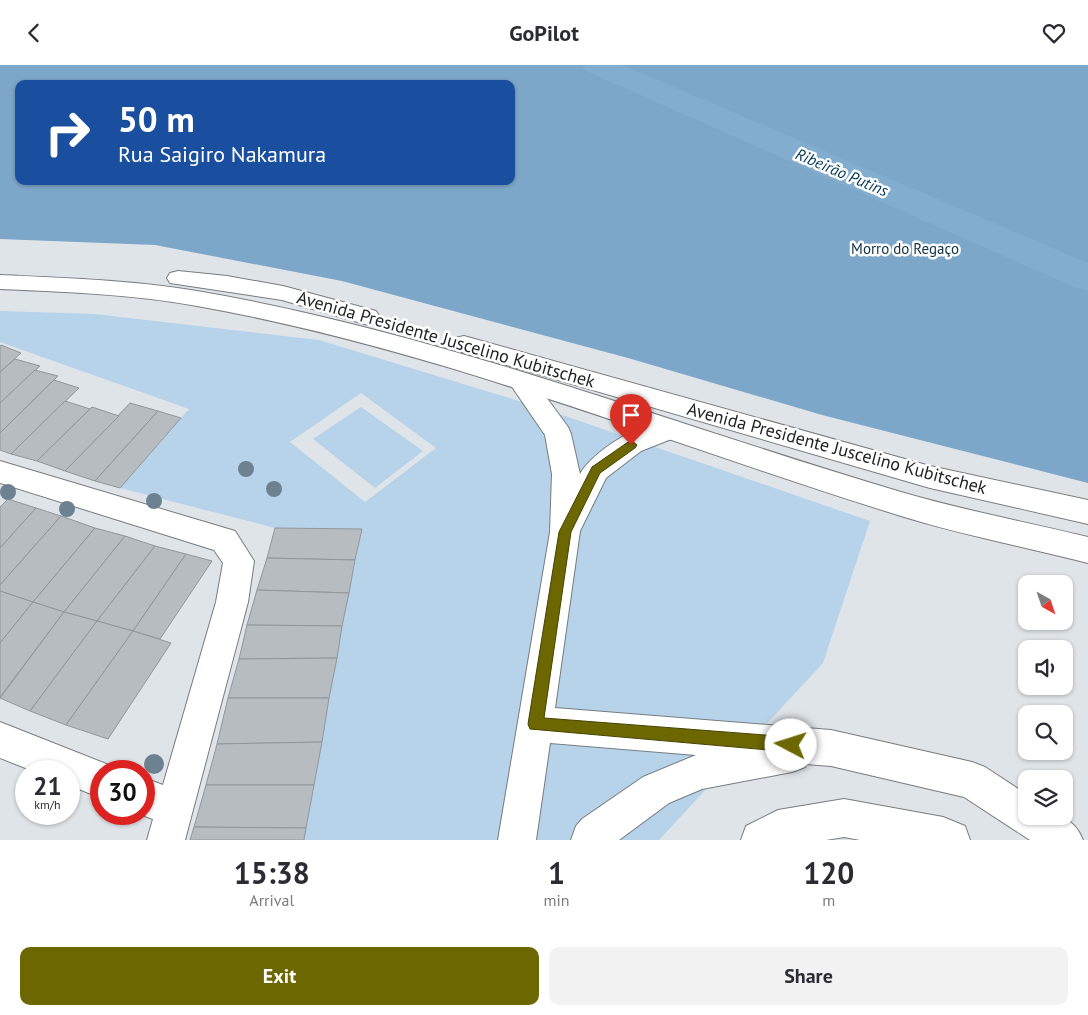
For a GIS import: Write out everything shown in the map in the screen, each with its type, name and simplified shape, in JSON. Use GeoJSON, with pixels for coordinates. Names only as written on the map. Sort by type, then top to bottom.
{"type":"FeatureCollection","features":[{"type":"Feature","properties":{"kind":"main road","name":"Avenida Presidente Juscelino Kubitschek"},"geometry":{"type":"LineString","coordinates":[[0,265],[178,277],[283,293],[930,477],[1088,512]]}},
{"type":"Feature","properties":{"kind":"main road","name":"Avenida Presidente Juscelino Kubitschek"},"geometry":{"type":"LineString","coordinates":[[0,283],[133,290],[196,297],[248,307],[400,344],[904,505],[1088,550]]}},
{"type":"Feature","properties":{"kind":"main road"},"geometry":{"type":"LineString","coordinates":[[517,840],[565,532],[566,475],[558,435],[539,404],[520,381]]}},
{"type":"Feature","properties":{"kind":"main road"},"geometry":{"type":"LineString","coordinates":[[565,532],[596,470],[631,445],[670,429]]}},
{"type":"Feature","properties":{"kind":"main road"},"geometry":{"type":"LineString","coordinates":[[0,472],[224,540],[239,561],[238,573],[162,815]]}},
{"type":"Feature","properties":{"kind":"main road"},"geometry":{"type":"LineString","coordinates":[[536,724],[830,748],[972,780],[1018,810]]}},
{"type":"Feature","properties":{"kind":"main road"},"geometry":{"type":"LineString","coordinates":[[0,740],[90,776]]}},
{"type":"Feature","properties":{"kind":"main road"},"geometry":{"type":"LineString","coordinates":[[590,840],[596,833],[656,790],[701,771],[830,748]]}},
{"type":"Feature","properties":{"kind":"main road"},"geometry":{"type":"LineString","coordinates":[[760,840],[778,829],[844,818],[943,836],[951,840]]}},
{"type":"Feature","properties":{"kind":"main road"},"geometry":{"type":"LineString","coordinates":[[1041,825],[1064,840]]}},
{"type":"Feature","properties":{"kind":"shaded area"},"geometry":{"type":"Polygon","coordinates":[[[0,311],[95,314],[319,340],[545,409],[870,521],[823,663],[659,840],[304,840],[342,626],[362,529],[275,528],[120,488],[189,409],[0,342],[0,311]],[[361,393],[290,442],[365,502],[436,448],[361,393]]]}},
{"type":"Feature","properties":{"kind":"shaded area"},"geometry":{"type":"Polygon","coordinates":[[[361,407],[423,451],[375,488],[313,439],[361,407]]]}},
{"type":"Feature","properties":{"kind":"green space","name":"Morro do Regaço"},"geometry":{"type":"Polygon","coordinates":[[[0,65],[1088,65],[1088,483],[822,415],[628,358],[342,281],[155,245],[0,239],[0,65]]]}},
{"type":"Feature","properties":{"kind":"building"},"geometry":{"type":"Polygon","coordinates":[[[0,346],[21,353],[0,372],[0,346]]]}},
{"type":"Feature","properties":{"kind":"building"},"geometry":{"type":"Polygon","coordinates":[[[15,359],[40,366],[0,403],[0,372],[15,359]]]}},
{"type":"Feature","properties":{"kind":"building"},"geometry":{"type":"Polygon","coordinates":[[[35,370],[58,376],[0,433],[0,403],[35,370]]]}},
{"type":"Feature","properties":{"kind":"building"},"geometry":{"type":"Polygon","coordinates":[[[54,380],[79,388],[11,454],[0,450],[0,433],[54,380]]]}},
{"type":"Feature","properties":{"kind":"building"},"geometry":{"type":"Polygon","coordinates":[[[65,401],[90,409],[37,461],[11,454],[65,401]]]}},
{"type":"Feature","properties":{"kind":"building"},"geometry":{"type":"Polygon","coordinates":[[[130,403],[158,411],[95,481],[65,471],[130,403]]]}},
{"type":"Feature","properties":{"kind":"building"},"geometry":{"type":"Polygon","coordinates":[[[92,407],[119,416],[65,471],[37,461],[92,407]]]}},
{"type":"Feature","properties":{"kind":"building"},"geometry":{"type":"Polygon","coordinates":[[[158,411],[181,418],[120,488],[95,481],[158,411]]]}},
{"type":"Feature","properties":{"kind":"building"},"geometry":{"type":"Polygon","coordinates":[[[8,499],[36,508],[0,548],[0,507],[8,499]]]}},
{"type":"Feature","properties":{"kind":"building"},"geometry":{"type":"Polygon","coordinates":[[[36,508],[61,516],[0,585],[0,548],[36,508]]]}},
{"type":"Feature","properties":{"kind":"building"},"geometry":{"type":"Polygon","coordinates":[[[61,516],[95,528],[33,602],[0,591],[0,585],[61,516]]]}},
{"type":"Feature","properties":{"kind":"building"},"geometry":{"type":"Polygon","coordinates":[[[95,528],[125,536],[64,612],[33,602],[95,528]]]}},
{"type":"Feature","properties":{"kind":"building"},"geometry":{"type":"Polygon","coordinates":[[[275,528],[362,529],[355,560],[267,558],[275,528]]]}},
{"type":"Feature","properties":{"kind":"building"},"geometry":{"type":"Polygon","coordinates":[[[125,536],[155,546],[97,621],[64,612],[125,536]]]}},
{"type":"Feature","properties":{"kind":"building"},"geometry":{"type":"Polygon","coordinates":[[[155,546],[186,554],[133,631],[97,621],[155,546]]]}},
{"type":"Feature","properties":{"kind":"building"},"geometry":{"type":"Polygon","coordinates":[[[186,554],[212,561],[160,639],[133,631],[186,554]]]}},
{"type":"Feature","properties":{"kind":"building"},"geometry":{"type":"Polygon","coordinates":[[[267,558],[355,560],[349,593],[257,590],[267,558]]]}},
{"type":"Feature","properties":{"kind":"building"},"geometry":{"type":"Polygon","coordinates":[[[257,590],[349,593],[342,626],[247,625],[257,590]]]}},
{"type":"Feature","properties":{"kind":"building"},"geometry":{"type":"Polygon","coordinates":[[[0,591],[33,602],[0,643],[0,591]]]}},
{"type":"Feature","properties":{"kind":"building"},"geometry":{"type":"Polygon","coordinates":[[[33,602],[64,612],[0,697],[0,643],[33,602]]]}},
{"type":"Feature","properties":{"kind":"building"},"geometry":{"type":"Polygon","coordinates":[[[64,612],[97,621],[30,711],[0,698],[64,612]]]}},
{"type":"Feature","properties":{"kind":"building"},"geometry":{"type":"Polygon","coordinates":[[[97,621],[133,631],[66,725],[30,711],[97,621]]]}},
{"type":"Feature","properties":{"kind":"building"},"geometry":{"type":"Polygon","coordinates":[[[247,625],[342,626],[337,658],[239,659],[247,625]]]}},
{"type":"Feature","properties":{"kind":"building"},"geometry":{"type":"Polygon","coordinates":[[[133,631],[171,643],[108,739],[66,725],[133,631]]]}},
{"type":"Feature","properties":{"kind":"building"},"geometry":{"type":"Polygon","coordinates":[[[337,658],[329,698],[228,698],[239,659],[337,658]]]}},
{"type":"Feature","properties":{"kind":"building"},"geometry":{"type":"Polygon","coordinates":[[[228,698],[329,698],[322,742],[217,744],[228,698]]]}},
{"type":"Feature","properties":{"kind":"building"},"geometry":{"type":"Polygon","coordinates":[[[322,742],[314,785],[206,785],[217,744],[322,742]]]}},
{"type":"Feature","properties":{"kind":"building"},"geometry":{"type":"Polygon","coordinates":[[[206,785],[314,785],[306,828],[194,827],[206,785]]]}},
{"type":"Feature","properties":{"kind":"building"},"geometry":{"type":"Polygon","coordinates":[[[194,827],[306,828],[304,840],[190,840],[194,827]]]}},
{"type":"Feature","properties":{"kind":"waterway","name":"Ribeirão Putins"},"geometry":{"type":"LineString","coordinates":[[597,65],[738,128],[1088,278]]}},
{"type":"Feature","properties":{"kind":"route"},"geometry":{"type":"LineString","coordinates":[[631,445],[596,470],[589,480],[565,532],[536,724],[791,745]]}}]}
